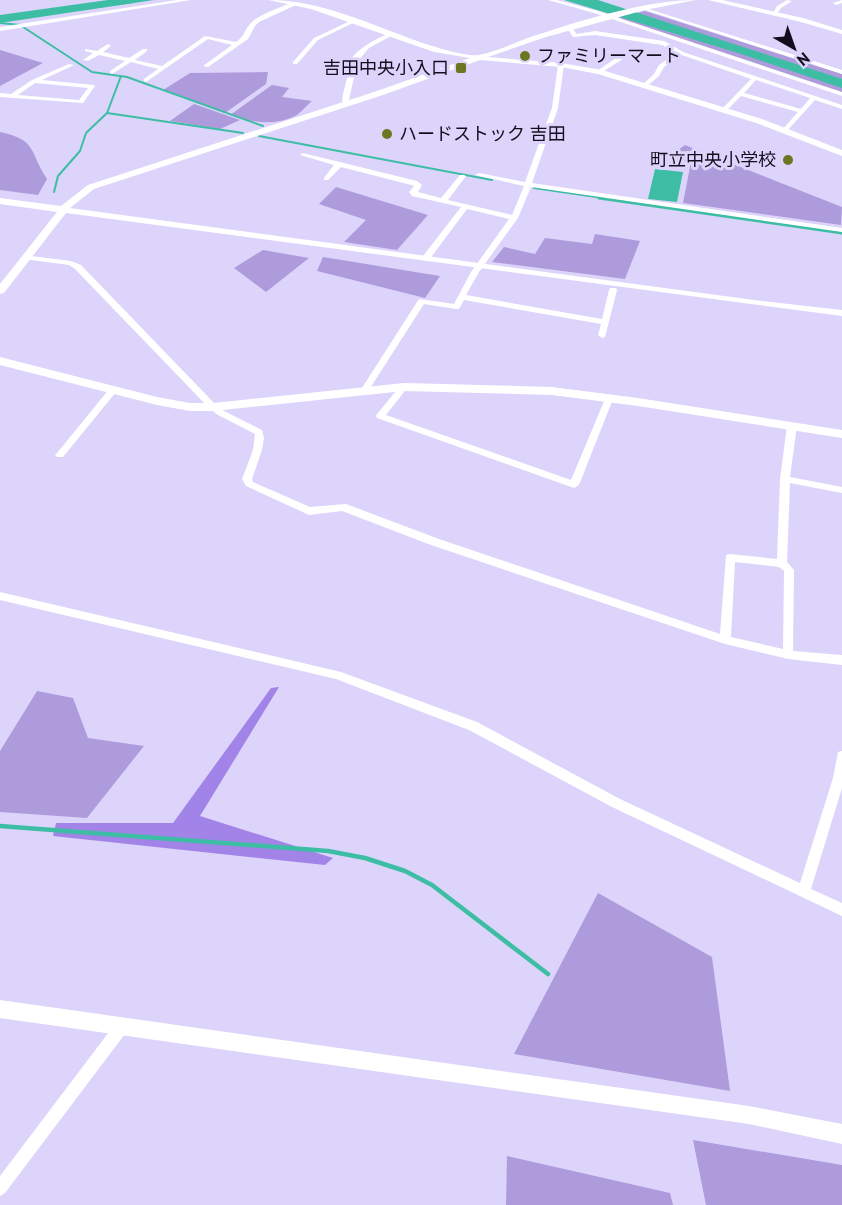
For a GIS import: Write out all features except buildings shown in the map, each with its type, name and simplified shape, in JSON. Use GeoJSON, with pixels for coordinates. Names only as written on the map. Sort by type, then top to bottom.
{"type":"FeatureCollection","features":[{"type":"Feature","properties":{"kind":"street"},"geometry":{"type":"LineString","coordinates":[[0,29],[188,0]]}},
{"type":"Feature","properties":{"kind":"street"},"geometry":{"type":"LineString","coordinates":[[272,0],[312,7],[437,50],[479,59],[523,64],[561,64],[600,72],[784,130],[842,153]]}},
{"type":"Feature","properties":{"kind":"street"},"geometry":{"type":"LineString","coordinates":[[551,0],[842,94]]}},
{"type":"Feature","properties":{"kind":"street"},"geometry":{"type":"LineString","coordinates":[[0,291],[62,212],[81,193],[104,181],[345,105],[543,35],[642,9],[692,0]]}},
{"type":"Feature","properties":{"kind":"street"},"geometry":{"type":"LineString","coordinates":[[712,0],[842,32]]}},
{"type":"Feature","properties":{"kind":"street"},"geometry":{"type":"LineString","coordinates":[[774,14],[779,7],[789,2]]}},
{"type":"Feature","properties":{"kind":"street"},"geometry":{"type":"LineString","coordinates":[[206,66],[246,38],[252,25],[257,21],[294,4]]}},
{"type":"Feature","properties":{"kind":"street"},"geometry":{"type":"LineString","coordinates":[[642,9],[842,72]]}},
{"type":"Feature","properties":{"kind":"street"},"geometry":{"type":"LineString","coordinates":[[295,63],[316,39],[352,22]]}},
{"type":"Feature","properties":{"kind":"street"},"geometry":{"type":"LineString","coordinates":[[570,28],[575,36],[595,33],[664,43],[681,52],[842,107]]}},
{"type":"Feature","properties":{"kind":"street"},"geometry":{"type":"LineString","coordinates":[[345,105],[345,93],[352,79],[350,67],[356,57],[369,44],[390,34]]}},
{"type":"Feature","properties":{"kind":"street"},"geometry":{"type":"LineString","coordinates":[[146,80],[207,37],[237,44]]}},
{"type":"Feature","properties":{"kind":"street"},"geometry":{"type":"LineString","coordinates":[[86,60],[108,46]]}},
{"type":"Feature","properties":{"kind":"street"},"geometry":{"type":"LineString","coordinates":[[87,50],[162,68]]}},
{"type":"Feature","properties":{"kind":"street"},"geometry":{"type":"LineString","coordinates":[[112,72],[145,50]]}},
{"type":"Feature","properties":{"kind":"street"},"geometry":{"type":"LineString","coordinates":[[644,86],[657,75],[661,66],[681,52]]}},
{"type":"Feature","properties":{"kind":"street"},"geometry":{"type":"LineString","coordinates":[[607,53],[622,58]]}},
{"type":"Feature","properties":{"kind":"street"},"geometry":{"type":"LineString","coordinates":[[600,72],[629,53]]}},
{"type":"Feature","properties":{"kind":"street"},"geometry":{"type":"LineString","coordinates":[[364,391],[422,301],[456,307],[477,269],[514,218],[555,108],[561,64]]}},
{"type":"Feature","properties":{"kind":"street"},"geometry":{"type":"LineString","coordinates":[[12,96],[34,81],[71,65]]}},
{"type":"Feature","properties":{"kind":"street"},"geometry":{"type":"LineString","coordinates":[[724,110],[755,78]]}},
{"type":"Feature","properties":{"kind":"street"},"geometry":{"type":"LineString","coordinates":[[0,95],[81,102],[92,86],[34,81]]}},
{"type":"Feature","properties":{"kind":"street"},"geometry":{"type":"LineString","coordinates":[[739,94],[802,111]]}},
{"type":"Feature","properties":{"kind":"street"},"geometry":{"type":"LineString","coordinates":[[784,130],[814,98]]}},
{"type":"Feature","properties":{"kind":"street"},"geometry":{"type":"LineString","coordinates":[[303,155],[414,183],[418,185],[413,192],[415,194],[514,218]]}},
{"type":"Feature","properties":{"kind":"street"},"geometry":{"type":"LineString","coordinates":[[326,178],[339,164]]}},
{"type":"Feature","properties":{"kind":"street"},"geometry":{"type":"LineString","coordinates":[[479,175],[528,185],[842,230]]}},
{"type":"Feature","properties":{"kind":"street"},"geometry":{"type":"LineString","coordinates":[[442,201],[462,176]]}},
{"type":"Feature","properties":{"kind":"street"},"geometry":{"type":"LineString","coordinates":[[1,207],[62,212],[426,258],[477,269],[612,290],[842,318]]}},
{"type":"Feature","properties":{"kind":"street"},"geometry":{"type":"LineString","coordinates":[[426,258],[465,207]]}},
{"type":"Feature","properties":{"kind":"street"},"geometry":{"type":"LineString","coordinates":[[62,212],[477,269],[842,313]]}},
{"type":"Feature","properties":{"kind":"street"},"geometry":{"type":"LineString","coordinates":[[26,257],[71,263],[78,267],[213,407],[220,413],[259,432],[260,440],[247,479],[249,484],[309,511],[343,507],[435,542],[725,640],[788,655],[842,660]]}},
{"type":"Feature","properties":{"kind":"street"},"geometry":{"type":"LineString","coordinates":[[602,334],[612,290]]}},
{"type":"Feature","properties":{"kind":"street"},"geometry":{"type":"LineString","coordinates":[[462,297],[605,322]]}},
{"type":"Feature","properties":{"kind":"street"},"geometry":{"type":"LineString","coordinates":[[0,361],[190,407],[213,407],[404,387],[552,391],[842,434]]}},
{"type":"Feature","properties":{"kind":"street"},"geometry":{"type":"LineString","coordinates":[[404,387],[380,416],[574,485],[609,399]]}},
{"type":"Feature","properties":{"kind":"street"},"geometry":{"type":"LineString","coordinates":[[60,455],[113,390]]}},
{"type":"Feature","properties":{"kind":"street"},"geometry":{"type":"LineString","coordinates":[[782,564],[785,479],[792,426]]}},
{"type":"Feature","properties":{"kind":"street"},"geometry":{"type":"LineString","coordinates":[[785,479],[842,490]]}},
{"type":"Feature","properties":{"kind":"street"},"geometry":{"type":"LineString","coordinates":[[725,640],[730,558],[782,564],[789,570],[788,655]]}},
{"type":"Feature","properties":{"kind":"street"},"geometry":{"type":"LineString","coordinates":[[0,596],[337,675],[473,726],[616,803],[804,890],[842,910]]}},
{"type":"Feature","properties":{"kind":"street"},"geometry":{"type":"LineString","coordinates":[[804,890],[839,778],[842,756]]}},
{"type":"Feature","properties":{"kind":"street"},"geometry":{"type":"LineString","coordinates":[[0,1009],[749,1115],[842,1134]]}},
{"type":"Feature","properties":{"kind":"street"},"geometry":{"type":"LineString","coordinates":[[0,1188],[123,1025]]}},
{"type":"Feature","properties":{"kind":"shaded area"},"geometry":{"type":"Polygon","coordinates":[[[129,0],[154,0],[0,23],[0,18],[93,7],[129,0]]]}},
{"type":"Feature","properties":{"kind":"shaded area"},"geometry":{"type":"Polygon","coordinates":[[[564,0],[598,0],[842,79],[842,88],[738,53],[564,0]]]}},
{"type":"Feature","properties":{"kind":"shaded area"},"geometry":{"type":"Polygon","coordinates":[[[645,11],[842,74],[842,93],[617,18],[645,11]]]}},
{"type":"Feature","properties":{"kind":"shaded area"},"geometry":{"type":"Polygon","coordinates":[[[0,50],[43,63],[0,86],[0,50]]]}},
{"type":"Feature","properties":{"kind":"shaded area"},"geometry":{"type":"Polygon","coordinates":[[[268,72],[266,84],[225,113],[163,90],[190,73],[268,72]]]}},
{"type":"Feature","properties":{"kind":"shaded area"},"geometry":{"type":"Polygon","coordinates":[[[272,85],[289,88],[282,97],[312,101],[296,116],[286,120],[253,121],[230,115],[272,85]]]}},
{"type":"Feature","properties":{"kind":"shaded area"},"geometry":{"type":"Polygon","coordinates":[[[194,104],[240,120],[220,129],[170,121],[194,104]]]}},
{"type":"Feature","properties":{"kind":"shaded area"},"geometry":{"type":"Polygon","coordinates":[[[0,132],[21,139],[31,148],[47,179],[38,195],[0,190],[0,132]]]}},
{"type":"Feature","properties":{"kind":"shaded area"},"geometry":{"type":"Polygon","coordinates":[[[685,145],[842,207],[841,225],[683,203],[691,162],[668,157],[685,145]]]}},
{"type":"Feature","properties":{"kind":"shaded area"},"geometry":{"type":"Polygon","coordinates":[[[655,169],[683,172],[677,202],[648,199],[655,169]]]}},
{"type":"Feature","properties":{"kind":"shaded area"},"geometry":{"type":"Polygon","coordinates":[[[336,187],[428,215],[397,250],[344,242],[366,220],[319,204],[336,187]]]}},
{"type":"Feature","properties":{"kind":"shaded area"},"geometry":{"type":"Polygon","coordinates":[[[595,234],[640,241],[625,279],[492,262],[504,247],[535,254],[545,238],[592,244],[595,234]]]}},
{"type":"Feature","properties":{"kind":"shaded area"},"geometry":{"type":"Polygon","coordinates":[[[263,250],[309,258],[266,292],[234,268],[263,250]]]}},
{"type":"Feature","properties":{"kind":"shaded area"},"geometry":{"type":"Polygon","coordinates":[[[323,257],[440,276],[425,298],[317,271],[323,257]]]}},
{"type":"Feature","properties":{"kind":"shaded area"},"geometry":{"type":"Polygon","coordinates":[[[279,687],[200,816],[333,858],[325,865],[53,836],[56,823],[173,823],[271,688],[279,687]]]}},
{"type":"Feature","properties":{"kind":"shaded area"},"geometry":{"type":"Polygon","coordinates":[[[37,691],[73,698],[88,738],[144,746],[87,818],[0,812],[0,751],[37,691]]]}},
{"type":"Feature","properties":{"kind":"shaded area"},"geometry":{"type":"Polygon","coordinates":[[[598,893],[712,957],[730,1091],[514,1054],[598,893]]]}},
{"type":"Feature","properties":{"kind":"shaded area"},"geometry":{"type":"Polygon","coordinates":[[[693,1140],[842,1165],[842,1205],[706,1205],[693,1140]]]}},
{"type":"Feature","properties":{"kind":"shaded area"},"geometry":{"type":"Polygon","coordinates":[[[507,1156],[670,1193],[673,1205],[506,1205],[507,1156]]]}},
{"type":"Feature","properties":{"kind":"waterway"},"geometry":{"type":"LineString","coordinates":[[0,18],[133,0]]}},
{"type":"Feature","properties":{"kind":"waterway"},"geometry":{"type":"LineString","coordinates":[[0,23],[20,25],[92,72],[121,76]]}},
{"type":"Feature","properties":{"kind":"waterway"},"geometry":{"type":"LineString","coordinates":[[107,113],[121,76]]}},
{"type":"Feature","properties":{"kind":"waterway"},"geometry":{"type":"LineString","coordinates":[[121,76],[263,126]]}},
{"type":"Feature","properties":{"kind":"waterway"},"geometry":{"type":"LineString","coordinates":[[54,192],[58,176],[80,151],[86,133],[107,113]]}},
{"type":"Feature","properties":{"kind":"waterway"},"geometry":{"type":"LineString","coordinates":[[107,113],[243,133]]}},
{"type":"Feature","properties":{"kind":"waterway"},"geometry":{"type":"LineString","coordinates":[[259,136],[492,180]]}},
{"type":"Feature","properties":{"kind":"waterway"},"geometry":{"type":"LineString","coordinates":[[534,188],[610,199]]}},
{"type":"Feature","properties":{"kind":"waterway"},"geometry":{"type":"LineString","coordinates":[[599,198],[842,233]]}},
{"type":"Feature","properties":{"kind":"waterway"},"geometry":{"type":"LineString","coordinates":[[0,826],[328,851],[365,858],[405,871],[432,885],[548,974]]}},
{"type":"Feature","properties":{"kind":"place","name":"ファミリーマート"},"geometry":{"type":"Point","coordinates":[525,56]}},
{"type":"Feature","properties":{"kind":"place","name":"吉田中央小入口"},"geometry":{"type":"Point","coordinates":[461,68]}},
{"type":"Feature","properties":{"kind":"place","name":"ハードストック 吉田"},"geometry":{"type":"Point","coordinates":[387,134]}},
{"type":"Feature","properties":{"kind":"place","name":"町立中央小学校"},"geometry":{"type":"Point","coordinates":[788,160]}}]}
